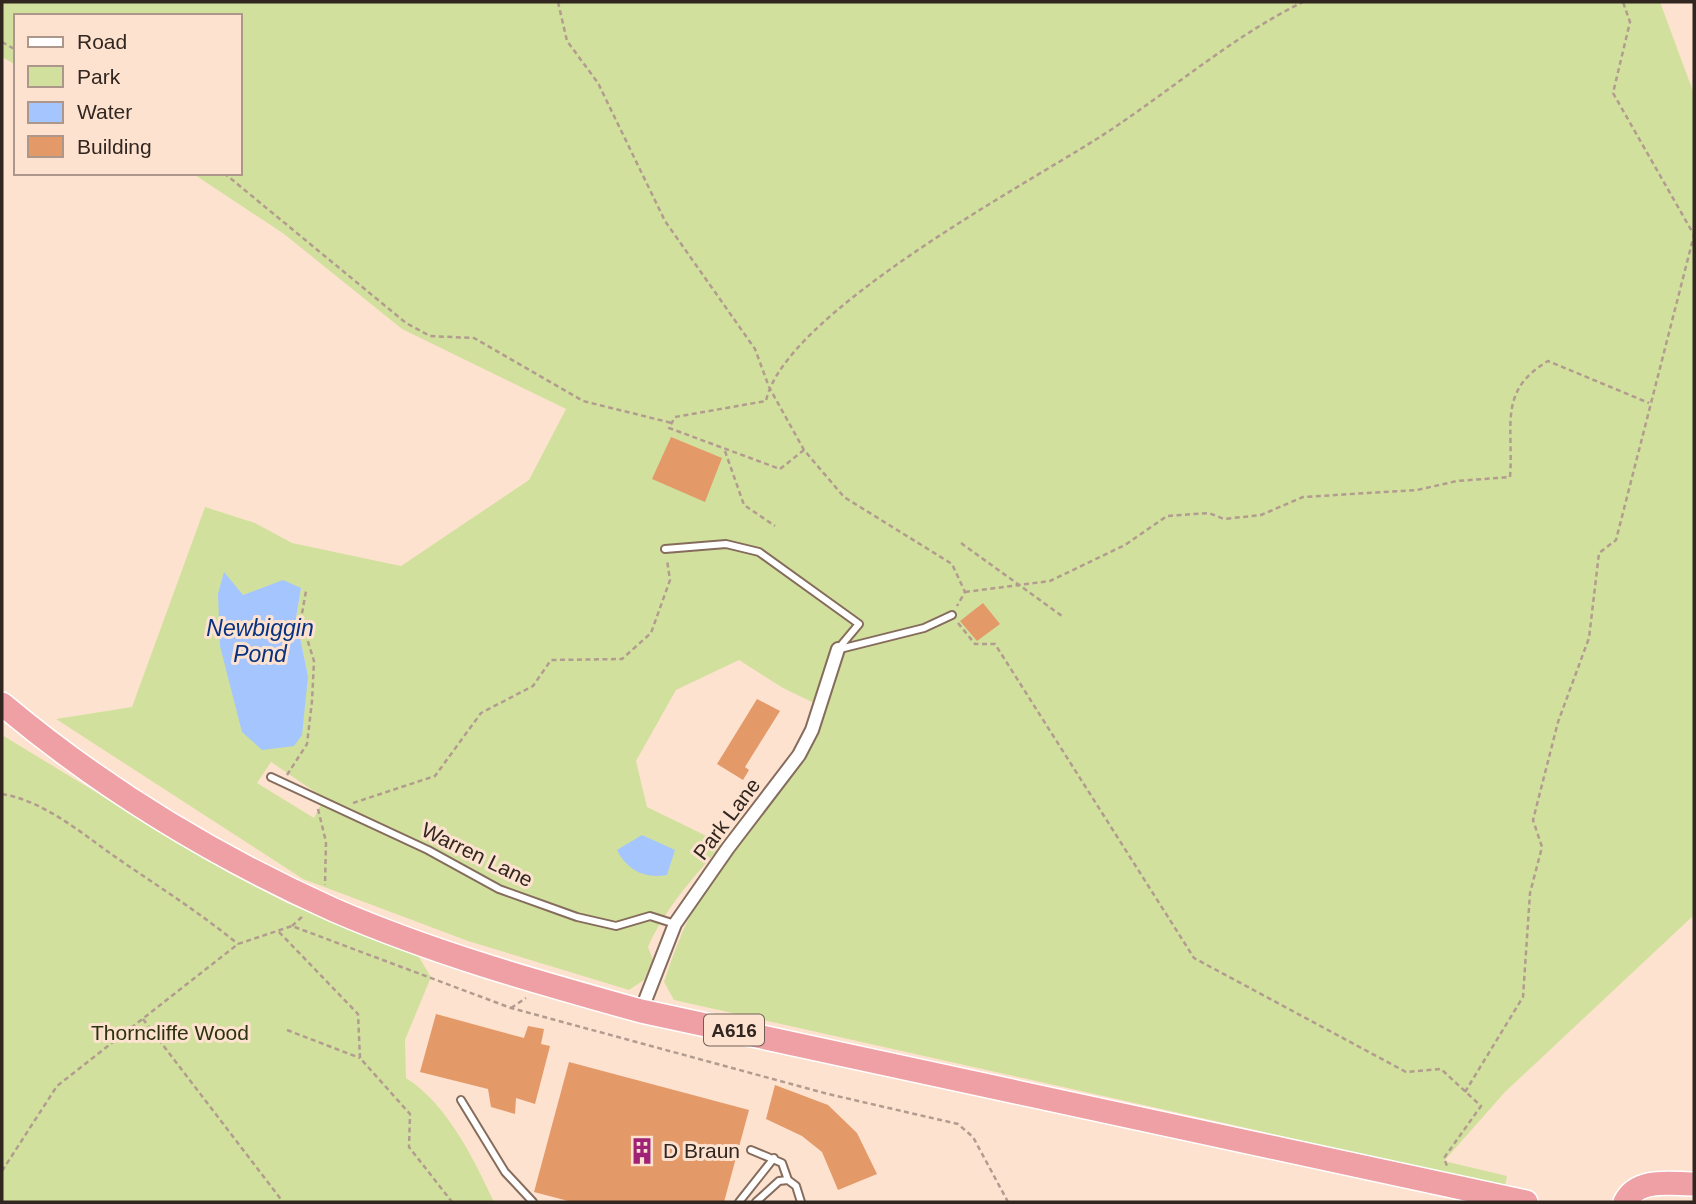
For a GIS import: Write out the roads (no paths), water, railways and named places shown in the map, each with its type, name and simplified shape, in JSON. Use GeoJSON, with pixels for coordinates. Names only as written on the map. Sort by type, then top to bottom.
{"type":"FeatureCollection","features":[{"type":"Feature","properties":{"kind":"highway","name":"A616"},"geometry":{"type":"LineString","coordinates":[[2,704],[44,739],[137,802],[214,849],[319,902],[436,949],[511,974],[641,1011],[1526,1202]]}},
{"type":"Feature","properties":{"kind":"highway"},"geometry":{"type":"LineString","coordinates":[[1658,1184],[1674,1191],[1682,1202]]}},
{"type":"Feature","properties":{"kind":"highway"},"geometry":{"type":"LineString","coordinates":[[1623,1200],[1638,1188],[1658,1184],[1694,1184]]}},
{"type":"Feature","properties":{"kind":"street","name":"Park Lane"},"geometry":{"type":"LineString","coordinates":[[641,1011],[675,924],[728,848],[799,755],[812,730],[838,649]]}},
{"type":"Feature","properties":{"kind":"lane"},"geometry":{"type":"LineString","coordinates":[[665,549],[726,544],[759,552],[859,624],[838,649]]}},
{"type":"Feature","properties":{"kind":"lane"},"geometry":{"type":"LineString","coordinates":[[838,649],[924,628],[952,615]]}},
{"type":"Feature","properties":{"kind":"lane","name":"Warren Lane"},"geometry":{"type":"LineString","coordinates":[[271,777],[428,850],[499,889],[578,917],[616,926],[650,916],[675,924]]}},
{"type":"Feature","properties":{"kind":"lane"},"geometry":{"type":"LineString","coordinates":[[461,1100],[505,1172],[533,1202]]}},
{"type":"Feature","properties":{"kind":"lane"},"geometry":{"type":"LineString","coordinates":[[751,1150],[774,1158],[786,1166],[788,1180]]}},
{"type":"Feature","properties":{"kind":"lane"},"geometry":{"type":"LineString","coordinates":[[739,1202],[774,1158]]}},
{"type":"Feature","properties":{"kind":"lane"},"geometry":{"type":"LineString","coordinates":[[756,1202],[779,1181],[788,1180],[796,1186],[802,1202]]}},
{"type":"Feature","properties":{"kind":"water","name":"Newbiggin Pond"},"geometry":{"type":"Polygon","coordinates":[[[224,572],[243,595],[283,580],[301,588],[296,618],[308,676],[302,735],[294,746],[262,750],[242,732],[220,646],[218,594],[224,572]]]}},
{"type":"Feature","properties":{"kind":"water"},"geometry":{"type":"Polygon","coordinates":[[[642,835],[675,850],[667,875],[651,876],[637,872],[621,857],[617,850],[642,835]]]}},
{"type":"Feature","properties":{"kind":"place","name":"D Braun"},"geometry":{"type":"Point","coordinates":[642,1151]}},
{"type":"Feature","properties":{"kind":"park label","name":"Thorncliffe Wood"},"geometry":{"type":"Point","coordinates":[170,1033]}}]}
